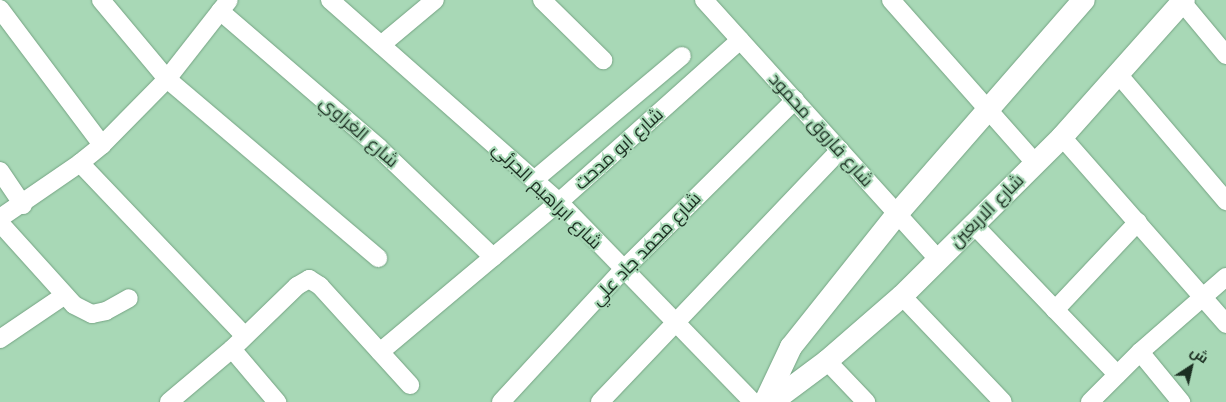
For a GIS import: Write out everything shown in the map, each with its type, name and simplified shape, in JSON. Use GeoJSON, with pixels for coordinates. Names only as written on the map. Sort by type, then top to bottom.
{"type":"FeatureCollection","features":[{"type":"Feature","properties":{"kind":"street"},"geometry":{"type":"LineString","coordinates":[[101,0],[167,79],[378,258]]}},
{"type":"Feature","properties":{"kind":"street"},"geometry":{"type":"LineString","coordinates":[[381,45],[436,0]]}},
{"type":"Feature","properties":{"kind":"street"},"geometry":{"type":"LineString","coordinates":[[542,0],[603,60]]}},
{"type":"Feature","properties":{"kind":"street","name":"شارع فاروق محمود"},"geometry":{"type":"LineString","coordinates":[[704,0],[939,260]]}},
{"type":"Feature","properties":{"kind":"street"},"geometry":{"type":"LineString","coordinates":[[891,0],[1034,163]]}},
{"type":"Feature","properties":{"kind":"street"},"geometry":{"type":"LineString","coordinates":[[765,402],[792,347],[897,214],[1084,0]]}},
{"type":"Feature","properties":{"kind":"street","name":"شارع ابراهيم الجرئي"},"geometry":{"type":"LineString","coordinates":[[333,1],[559,202],[623,270],[754,402]]}},
{"type":"Feature","properties":{"kind":"street"},"geometry":{"type":"LineString","coordinates":[[1183,1],[1226,55]]}},
{"type":"Feature","properties":{"kind":"street","name":"شارع الاربعين"},"geometry":{"type":"LineString","coordinates":[[772,402],[827,361],[902,296],[939,260],[1062,136],[1183,1]]}},
{"type":"Feature","properties":{"kind":"street"},"geometry":{"type":"LineString","coordinates":[[0,218],[23,205],[102,145],[167,79],[224,5]]}},
{"type":"Feature","properties":{"kind":"street","name":"شارع الغراوي"},"geometry":{"type":"LineString","coordinates":[[224,5],[379,148],[493,257]]}},
{"type":"Feature","properties":{"kind":"street"},"geometry":{"type":"LineString","coordinates":[[0,9],[102,145]]}},
{"type":"Feature","properties":{"kind":"street","name":"شارع ابو مدحت"},"geometry":{"type":"LineString","coordinates":[[380,352],[559,202],[740,40]]}},
{"type":"Feature","properties":{"kind":"street"},"geometry":{"type":"LineString","coordinates":[[534,180],[682,56]]}},
{"type":"Feature","properties":{"kind":"street"},"geometry":{"type":"LineString","coordinates":[[1118,74],[1226,202]]}},
{"type":"Feature","properties":{"kind":"street","name":"شارع محمد جاد علي"},"geometry":{"type":"LineString","coordinates":[[501,402],[623,270],[795,100]]}},
{"type":"Feature","properties":{"kind":"street"},"geometry":{"type":"LineString","coordinates":[[1062,136],[1226,324]]}},
{"type":"Feature","properties":{"kind":"street"},"geometry":{"type":"LineString","coordinates":[[600,402],[840,150]]}},
{"type":"Feature","properties":{"kind":"street"},"geometry":{"type":"LineString","coordinates":[[80,163],[245,336]]}},
{"type":"Feature","properties":{"kind":"street"},"geometry":{"type":"LineString","coordinates":[[0,172],[23,205]]}},
{"type":"Feature","properties":{"kind":"street"},"geometry":{"type":"LineString","coordinates":[[1055,310],[1138,222]]}},
{"type":"Feature","properties":{"kind":"street"},"geometry":{"type":"LineString","coordinates":[[0,223],[74,305],[92,314],[106,311],[129,298]]}},
{"type":"Feature","properties":{"kind":"street"},"geometry":{"type":"LineString","coordinates":[[974,225],[1117,374]]}},
{"type":"Feature","properties":{"kind":"street"},"geometry":{"type":"LineString","coordinates":[[1090,402],[1140,352],[1226,277]]}},
{"type":"Feature","properties":{"kind":"street"},"geometry":{"type":"LineString","coordinates":[[169,402],[232,349],[296,286],[309,280],[320,286],[410,385]]}},
{"type":"Feature","properties":{"kind":"street"},"geometry":{"type":"LineString","coordinates":[[0,339],[65,294]]}},
{"type":"Feature","properties":{"kind":"street"},"geometry":{"type":"LineString","coordinates":[[902,296],[1003,402]]}},
{"type":"Feature","properties":{"kind":"street"},"geometry":{"type":"LineString","coordinates":[[232,349],[277,402]]}},
{"type":"Feature","properties":{"kind":"street"},"geometry":{"type":"LineString","coordinates":[[1140,352],[1180,402]]}},
{"type":"Feature","properties":{"kind":"street"},"geometry":{"type":"LineString","coordinates":[[827,361],[866,402]]}}]}
